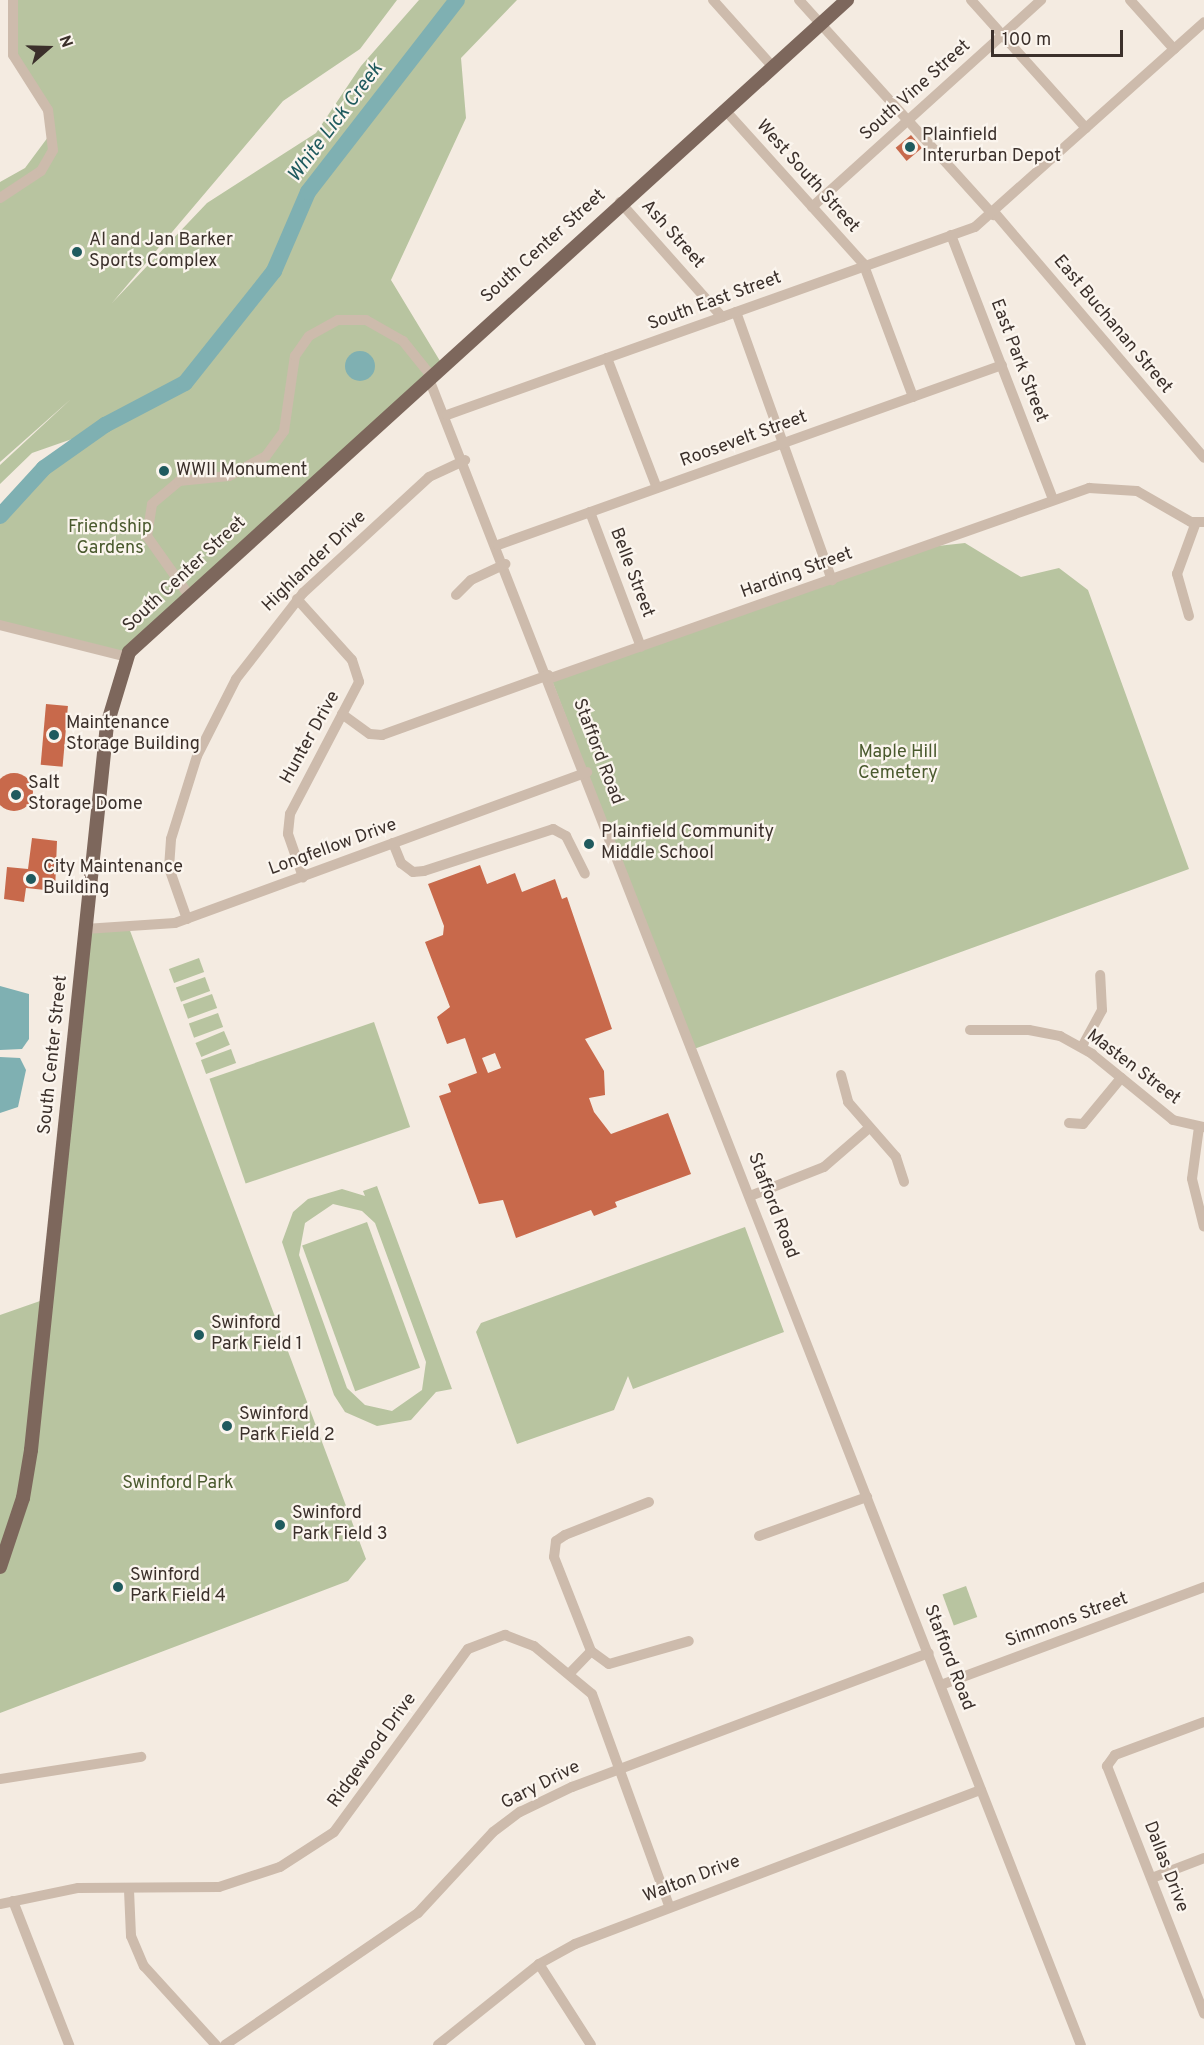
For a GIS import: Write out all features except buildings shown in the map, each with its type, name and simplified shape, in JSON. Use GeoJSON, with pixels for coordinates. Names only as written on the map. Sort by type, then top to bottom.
{"type":"FeatureCollection","features":[{"type":"Feature","properties":{"kind":"main road","name":"South Center Street"},"geometry":{"type":"LineString","coordinates":[[0,1567],[23,1498],[31,1450],[106,725],[127,657],[188,594],[431,378],[620,202],[847,0]]}},
{"type":"Feature","properties":{"kind":"street"},"geometry":{"type":"LineString","coordinates":[[0,198],[42,171],[53,150],[48,110],[13,55],[13,0]]}},
{"type":"Feature","properties":{"kind":"street"},"geometry":{"type":"LineString","coordinates":[[713,0],[773,67]]}},
{"type":"Feature","properties":{"kind":"street","name":"East Buchanan Street"},"geometry":{"type":"LineString","coordinates":[[799,0],[994,214],[1204,458]]}},
{"type":"Feature","properties":{"kind":"street"},"geometry":{"type":"LineString","coordinates":[[971,0],[1086,128]]}},
{"type":"Feature","properties":{"kind":"street","name":"South Vine Street"},"geometry":{"type":"LineString","coordinates":[[812,207],[1041,0]]}},
{"type":"Feature","properties":{"kind":"street"},"geometry":{"type":"LineString","coordinates":[[1130,0],[1174,49]]}},
{"type":"Feature","properties":{"kind":"street","name":"South East Street"},"geometry":{"type":"LineString","coordinates":[[447,415],[951,235],[994,214],[1204,22]]}},
{"type":"Feature","properties":{"kind":"street","name":"West South Street"},"geometry":{"type":"LineString","coordinates":[[724,110],[864,266]]}},
{"type":"Feature","properties":{"kind":"street","name":"Ash Street"},"geometry":{"type":"LineString","coordinates":[[620,202],[722,317]]}},
{"type":"Feature","properties":{"kind":"street","name":"East Park Street"},"geometry":{"type":"LineString","coordinates":[[951,235],[1053,499]]}},
{"type":"Feature","properties":{"kind":"street"},"geometry":{"type":"LineString","coordinates":[[864,266],[914,397]]}},
{"type":"Feature","properties":{"kind":"street"},"geometry":{"type":"LineString","coordinates":[[736,312],[832,580]]}},
{"type":"Feature","properties":{"kind":"street","name":"Stafford Road"},"geometry":{"type":"LineString","coordinates":[[188,594],[147,536],[152,504],[179,481],[230,476],[266,456],[284,431],[295,356],[309,336],[338,320],[366,320],[403,341],[431,378],[465,460],[1081,2045]]}},
{"type":"Feature","properties":{"kind":"street"},"geometry":{"type":"LineString","coordinates":[[607,358],[657,488]]}},
{"type":"Feature","properties":{"kind":"street","name":"Roosevelt Street"},"geometry":{"type":"LineString","coordinates":[[498,545],[1002,365]]}},
{"type":"Feature","properties":{"kind":"street","name":"Highlander Drive"},"geometry":{"type":"LineString","coordinates":[[187,919],[168,861],[187,783],[236,679],[297,599],[429,477],[465,460]]}},
{"type":"Feature","properties":{"kind":"street","name":"Harding Street"},"geometry":{"type":"LineString","coordinates":[[342,714],[370,735],[382,735],[832,580],[1089,488],[1122,488],[1150,496],[1200,522]]}},
{"type":"Feature","properties":{"kind":"street","name":"Belle Street"},"geometry":{"type":"LineString","coordinates":[[590,512],[641,646]]}},
{"type":"Feature","properties":{"kind":"street"},"geometry":{"type":"LineString","coordinates":[[1189,616],[1177,574],[1200,522]]}},
{"type":"Feature","properties":{"kind":"street"},"geometry":{"type":"LineString","coordinates":[[456,595],[471,580],[506,564]]}},
{"type":"Feature","properties":{"kind":"street","name":"Hunter Drive"},"geometry":{"type":"LineString","coordinates":[[297,599],[356,667],[357,689],[290,814],[288,834],[303,877]]}},
{"type":"Feature","properties":{"kind":"street"},"geometry":{"type":"LineString","coordinates":[[0,625],[127,657]]}},
{"type":"Feature","properties":{"kind":"street","name":"Longfellow Drive"},"geometry":{"type":"LineString","coordinates":[[85,929],[148,927],[187,919],[587,772]]}},
{"type":"Feature","properties":{"kind":"street"},"geometry":{"type":"LineString","coordinates":[[393,843],[401,863],[413,872],[553,829],[566,836],[585,874]]}},
{"type":"Feature","properties":{"kind":"street"},"geometry":{"type":"LineString","coordinates":[[1082,1047],[1102,1010],[1100,975]]}},
{"type":"Feature","properties":{"kind":"street","name":"Masten Street"},"geometry":{"type":"LineString","coordinates":[[970,1030],[1043,1032],[1082,1047],[1173,1120],[1202,1127]]}},
{"type":"Feature","properties":{"kind":"street"},"geometry":{"type":"LineString","coordinates":[[841,1075],[848,1102],[896,1157],[904,1182]]}},
{"type":"Feature","properties":{"kind":"street"},"geometry":{"type":"LineString","coordinates":[[1070,1123],[1083,1124],[1121,1078]]}},
{"type":"Feature","properties":{"kind":"street"},"geometry":{"type":"LineString","coordinates":[[1202,1127],[1192,1186],[1204,1227]]}},
{"type":"Feature","properties":{"kind":"street"},"geometry":{"type":"LineString","coordinates":[[750,1196],[824,1167],[869,1128]]}},
{"type":"Feature","properties":{"kind":"street"},"geometry":{"type":"LineString","coordinates":[[759,1536],[867,1497]]}},
{"type":"Feature","properties":{"kind":"street"},"geometry":{"type":"LineString","coordinates":[[649,1502],[556,1541],[554,1557],[591,1652],[609,1664],[688,1641]]}},
{"type":"Feature","properties":{"kind":"street","name":"Simmons Street"},"geometry":{"type":"LineString","coordinates":[[941,1685],[1204,1587]]}},
{"type":"Feature","properties":{"kind":"street","name":"Ridgewood Drive"},"geometry":{"type":"LineString","coordinates":[[0,1904],[78,1888],[129,1890],[246,1881],[318,1845],[368,1790],[475,1644],[517,1636],[571,1672],[592,1694],[669,1906]]}},
{"type":"Feature","properties":{"kind":"street"},"geometry":{"type":"LineString","coordinates":[[571,1672],[591,1652]]}},
{"type":"Feature","properties":{"kind":"street","name":"Gary Drive"},"geometry":{"type":"LineString","coordinates":[[225,2045],[418,1913],[507,1820],[619,1768],[929,1653]]}},
{"type":"Feature","properties":{"kind":"street","name":"Dallas Drive"},"geometry":{"type":"LineString","coordinates":[[1204,1722],[1116,1755],[1107,1766],[1204,2014]]}},
{"type":"Feature","properties":{"kind":"street"},"geometry":{"type":"LineString","coordinates":[[0,1779],[141,1757]]}},
{"type":"Feature","properties":{"kind":"street","name":"Walton Drive"},"geometry":{"type":"LineString","coordinates":[[438,2045],[539,1964],[669,1906],[981,1790]]}},
{"type":"Feature","properties":{"kind":"street"},"geometry":{"type":"LineString","coordinates":[[1152,1878],[1204,1858]]}},
{"type":"Feature","properties":{"kind":"street"},"geometry":{"type":"LineString","coordinates":[[129,1890],[131,1936],[144,1966],[216,2045]]}},
{"type":"Feature","properties":{"kind":"street"},"geometry":{"type":"LineString","coordinates":[[13,1901],[69,2045]]}},
{"type":"Feature","properties":{"kind":"street"},"geometry":{"type":"LineString","coordinates":[[539,1964],[590,2044]]}},
{"type":"Feature","properties":{"kind":"green space","name":"Friendship Gardens"},"geometry":{"type":"Polygon","coordinates":[[[13,0],[397,0],[360,49],[283,101],[112,303],[207,203],[316,133],[361,66],[419,0],[517,0],[461,58],[466,118],[391,280],[440,361],[127,657],[0,627],[0,521],[44,468],[95,431],[32,453],[0,484],[0,465],[71,399],[0,462],[0,182],[25,168],[54,129],[19,69],[13,0]]]}},
{"type":"Feature","properties":{"kind":"green space","name":"Maple Hill Cemetery"},"geometry":{"type":"Polygon","coordinates":[[[965,543],[1021,577],[1059,568],[1088,590],[1189,869],[694,1049],[551,678],[910,549],[965,543]]]}},
{"type":"Feature","properties":{"kind":"green space","name":"Swinford Park"},"geometry":{"type":"Polygon","coordinates":[[[129,928],[366,1559],[348,1581],[0,1713],[0,1315],[40,1301],[85,929],[129,928]]]}},
{"type":"Feature","properties":{"kind":"green space"},"geometry":{"type":"Polygon","coordinates":[[[199,958],[204,972],[174,983],[169,969],[199,958]]]}},
{"type":"Feature","properties":{"kind":"green space"},"geometry":{"type":"Polygon","coordinates":[[[205,977],[210,991],[181,1002],[176,988],[205,977]]]}},
{"type":"Feature","properties":{"kind":"green space"},"geometry":{"type":"Polygon","coordinates":[[[212,994],[217,1008],[188,1019],[183,1005],[212,994]]]}},
{"type":"Feature","properties":{"kind":"green space"},"geometry":{"type":"Polygon","coordinates":[[[218,1013],[223,1027],[194,1038],[189,1024],[218,1013]]]}},
{"type":"Feature","properties":{"kind":"green space"},"geometry":{"type":"Polygon","coordinates":[[[374,1022],[410,1127],[246,1184],[209,1079],[374,1022]]]}},
{"type":"Feature","properties":{"kind":"green space"},"geometry":{"type":"Polygon","coordinates":[[[224,1031],[230,1045],[201,1057],[195,1043],[224,1031]]]}},
{"type":"Feature","properties":{"kind":"green space"},"geometry":{"type":"Polygon","coordinates":[[[231,1049],[236,1063],[206,1074],[201,1060],[231,1049]]]}},
{"type":"Feature","properties":{"kind":"green space"},"geometry":{"type":"Polygon","coordinates":[[[377,1186],[452,1389],[436,1392],[411,1420],[377,1426],[345,1412],[334,1395],[282,1242],[293,1212],[308,1199],[342,1189],[365,1196],[363,1191],[377,1186]],[[333,1204],[305,1223],[299,1255],[347,1388],[365,1405],[392,1411],[422,1390],[426,1362],[375,1223],[362,1211],[333,1204]]]}},
{"type":"Feature","properties":{"kind":"green space"},"geometry":{"type":"Polygon","coordinates":[[[367,1222],[420,1368],[355,1391],[302,1246],[367,1222]]]}},
{"type":"Feature","properties":{"kind":"green space"},"geometry":{"type":"Polygon","coordinates":[[[745,1227],[784,1332],[633,1389],[628,1376],[614,1410],[517,1444],[476,1332],[481,1323],[745,1227]]]}},
{"type":"Feature","properties":{"kind":"green space"},"geometry":{"type":"Polygon","coordinates":[[[966,1586],[977,1617],[954,1626],[943,1595],[966,1586]]]}},
{"type":"Feature","properties":{"kind":"water"},"geometry":{"type":"Polygon","coordinates":[[[360,351],[371,355],[375,366],[371,377],[360,381],[349,377],[345,366],[349,355],[360,351]]]}},
{"type":"Feature","properties":{"kind":"water"},"geometry":{"type":"Polygon","coordinates":[[[0,986],[29,994],[29,1039],[22,1049],[0,1050],[0,986]]]}},
{"type":"Feature","properties":{"kind":"water"},"geometry":{"type":"Polygon","coordinates":[[[0,1057],[20,1058],[26,1070],[18,1107],[0,1113],[0,1057]]]}},
{"type":"Feature","properties":{"kind":"waterway","name":"White Lick Creek"},"geometry":{"type":"LineString","coordinates":[[0,516],[44,468],[105,425],[185,383],[274,271],[308,192],[457,0]]}},
{"type":"Feature","properties":{"kind":"place","name":"Plainfield Interurban Depot"},"geometry":{"type":"Point","coordinates":[910,147]}},
{"type":"Feature","properties":{"kind":"place","name":"Al and Jan Barker Sports Complex"},"geometry":{"type":"Point","coordinates":[77,252]}},
{"type":"Feature","properties":{"kind":"place","name":"WWII Monument"},"geometry":{"type":"Point","coordinates":[164,471]}},
{"type":"Feature","properties":{"kind":"place","name":"Maintenance Storage Building"},"geometry":{"type":"Point","coordinates":[54,735]}},
{"type":"Feature","properties":{"kind":"place","name":"Salt Storage Dome"},"geometry":{"type":"Point","coordinates":[16,795]}},
{"type":"Feature","properties":{"kind":"place","name":"Plainfield Community Middle School"},"geometry":{"type":"Point","coordinates":[589,844]}},
{"type":"Feature","properties":{"kind":"place","name":"City Maintenance Building"},"geometry":{"type":"Point","coordinates":[31,879]}},
{"type":"Feature","properties":{"kind":"place","name":"Swinford Park Field 1"},"geometry":{"type":"Point","coordinates":[199,1335]}},
{"type":"Feature","properties":{"kind":"place","name":"Swinford Park Field 2"},"geometry":{"type":"Point","coordinates":[227,1426]}},
{"type":"Feature","properties":{"kind":"place","name":"Swinford Park Field 3"},"geometry":{"type":"Point","coordinates":[280,1525]}},
{"type":"Feature","properties":{"kind":"place","name":"Swinford Park Field 4"},"geometry":{"type":"Point","coordinates":[118,1587]}}]}
